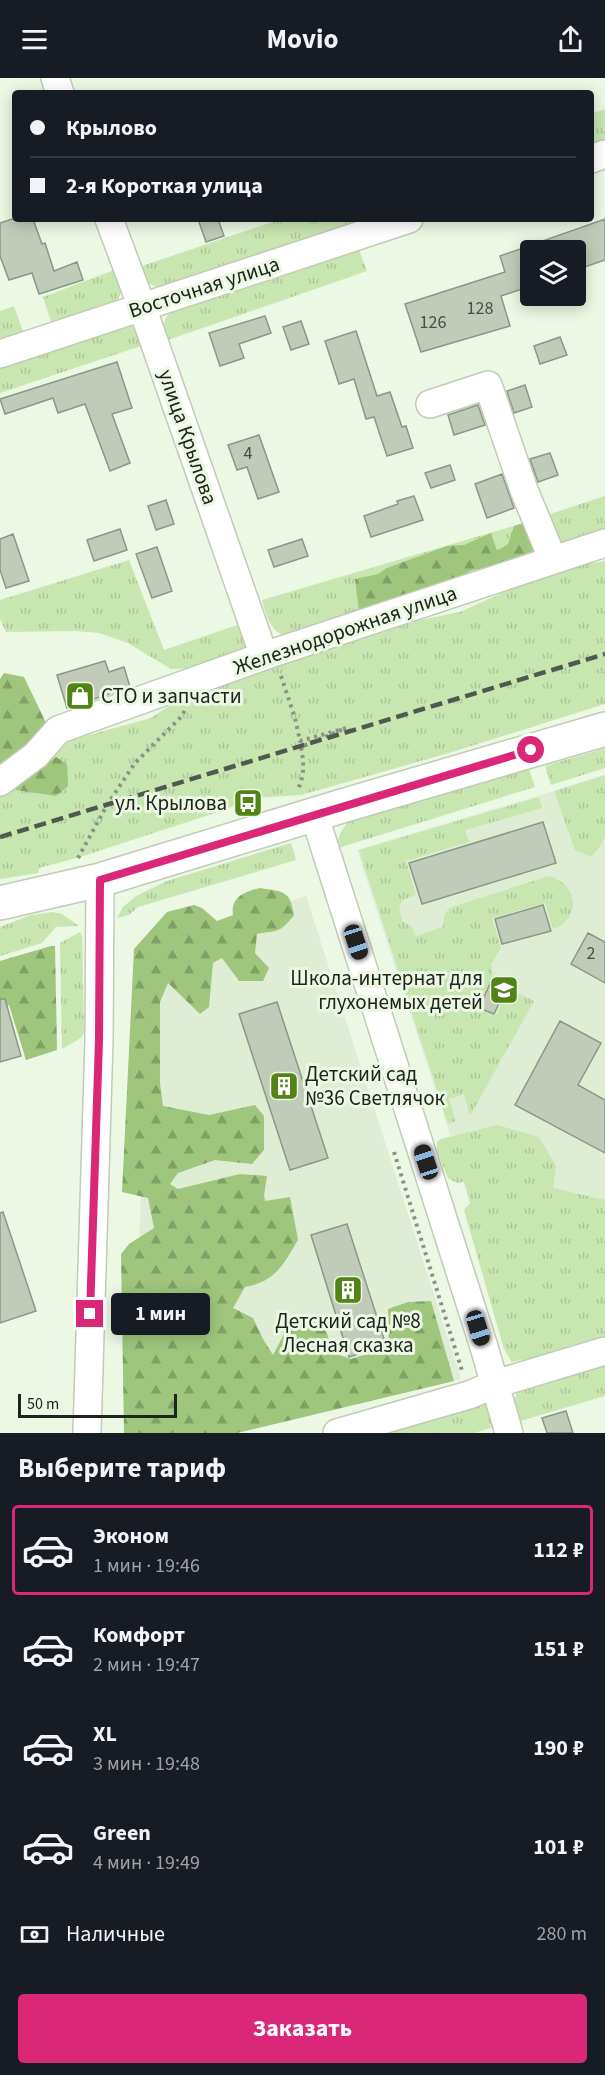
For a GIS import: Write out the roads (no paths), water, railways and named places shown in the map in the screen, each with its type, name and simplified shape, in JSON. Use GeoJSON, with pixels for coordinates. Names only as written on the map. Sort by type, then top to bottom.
{"type":"FeatureCollection","features":[{"type":"Feature","properties":{"kind":"main road"},"geometry":{"type":"LineString","coordinates":[[0,903],[100,880],[605,729]]}},
{"type":"Feature","properties":{"kind":"street","name":"улица Крылова"},"geometry":{"type":"LineString","coordinates":[[110,222],[272,654]]}},
{"type":"Feature","properties":{"kind":"street","name":"Восточная улица"},"geometry":{"type":"LineString","coordinates":[[0,354],[400,222]]}},
{"type":"Feature","properties":{"kind":"street"},"geometry":{"type":"LineString","coordinates":[[430,404],[488,385],[524,490],[553,560]]}},
{"type":"Feature","properties":{"kind":"street","name":"Железнодорожная улица"},"geometry":{"type":"LineString","coordinates":[[0,782],[36,755],[58,730],[272,654],[605,543]]}},
{"type":"Feature","properties":{"kind":"street"},"geometry":{"type":"LineString","coordinates":[[303,818],[495,1384],[509,1433]]}},
{"type":"Feature","properties":{"kind":"street"},"geometry":{"type":"LineString","coordinates":[[87,1433],[99,1040],[100,880]]}},
{"type":"Feature","properties":{"kind":"street"},"geometry":{"type":"LineString","coordinates":[[337,1433],[469,1395],[495,1384],[605,1351]]}},
{"type":"Feature","properties":{"kind":"railway"},"geometry":{"type":"LineString","coordinates":[[0,837],[605,654]]}},
{"type":"Feature","properties":{"kind":"place","name":"СТО и запчасти"},"geometry":{"type":"Point","coordinates":[80,696]}},
{"type":"Feature","properties":{"kind":"place","name":"ул. Крылова"},"geometry":{"type":"Point","coordinates":[248,803]}},
{"type":"Feature","properties":{"kind":"place","name":"Школа-интернат для глухонемых детей"},"geometry":{"type":"Point","coordinates":[504,990]}},
{"type":"Feature","properties":{"kind":"place","name":"Детский сад №36 Светлячок"},"geometry":{"type":"Point","coordinates":[284,1086]}},
{"type":"Feature","properties":{"kind":"place","name":"Детский сад №8 Лесная сказка"},"geometry":{"type":"Point","coordinates":[348,1290]}}]}
